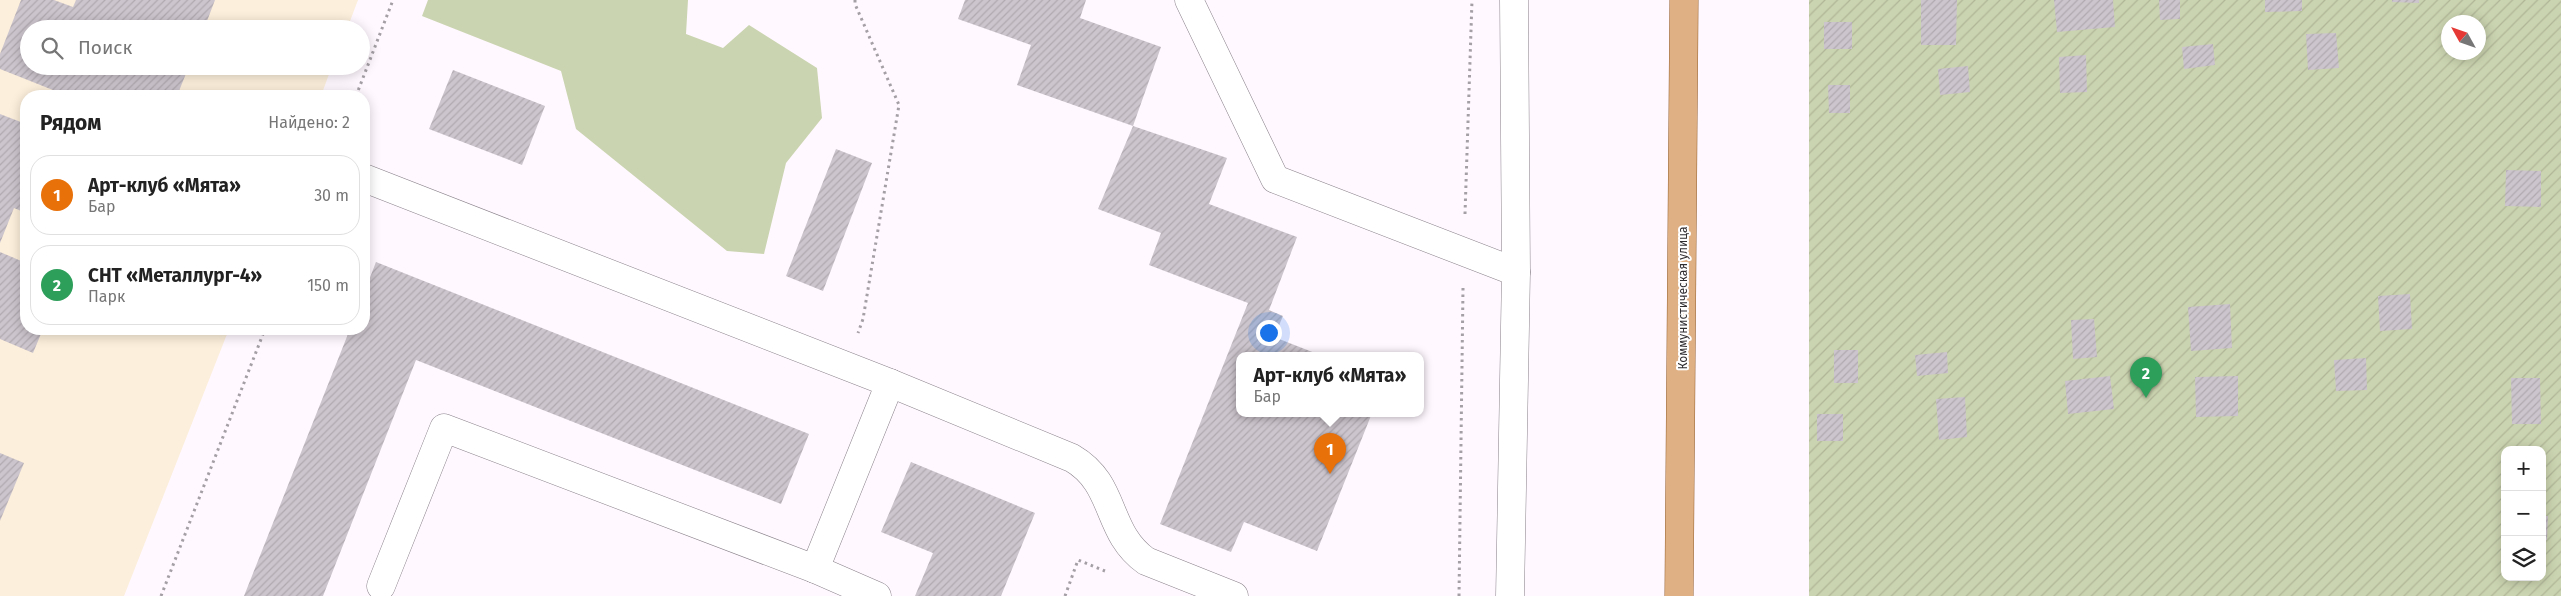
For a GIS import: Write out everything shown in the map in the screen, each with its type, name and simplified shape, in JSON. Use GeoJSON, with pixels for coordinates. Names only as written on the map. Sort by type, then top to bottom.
{"type":"FeatureCollection","features":[{"type":"Feature","properties":{"kind":"main road","name":"Коммунистическая улица"},"geometry":{"type":"LineString","coordinates":[[1679,596],[1684,0]]}},
{"type":"Feature","properties":{"kind":"street"},"geometry":{"type":"LineString","coordinates":[[1189,0],[1275,179],[1464,250],[1516,272]]}},
{"type":"Feature","properties":{"kind":"street"},"geometry":{"type":"LineString","coordinates":[[1510,596],[1516,272],[1514,0]]}},
{"type":"Feature","properties":{"kind":"street"},"geometry":{"type":"LineString","coordinates":[[370,180],[890,383],[1082,464],[1090,470],[1103,487],[1119,529],[1128,546],[1136,554],[1146,561],[1234,596]]}},
{"type":"Feature","properties":{"kind":"street"},"geometry":{"type":"LineString","coordinates":[[815,569],[890,383]]}},
{"type":"Feature","properties":{"kind":"street"},"geometry":{"type":"LineString","coordinates":[[381,586],[444,428],[815,569],[877,596]]}},
{"type":"Feature","properties":{"kind":"path"},"geometry":{"type":"LineString","coordinates":[[370,61],[394,0]]}},
{"type":"Feature","properties":{"kind":"path"},"geometry":{"type":"LineString","coordinates":[[846,366],[863,318],[899,105],[855,4],[855,0]]}},
{"type":"Feature","properties":{"kind":"path"},"geometry":{"type":"LineString","coordinates":[[1459,596],[1464,250],[1472,0]]}},
{"type":"Feature","properties":{"kind":"path"},"geometry":{"type":"LineString","coordinates":[[358,90],[364,75]]}},
{"type":"Feature","properties":{"kind":"path"},"geometry":{"type":"LineString","coordinates":[[160,596],[263,335]]}},
{"type":"Feature","properties":{"kind":"path"},"geometry":{"type":"LineString","coordinates":[[1065,596],[1078,560]]}},
{"type":"Feature","properties":{"kind":"shaded area"},"geometry":{"type":"Polygon","coordinates":[[[0,0],[358,0],[350,20],[20,20],[20,75],[329,75],[323,90],[20,90],[20,335],[227,335],[124,596],[0,596],[0,0]]]}},
{"type":"Feature","properties":{"kind":"green space"},"geometry":{"type":"Polygon","coordinates":[[[428,0],[688,0],[686,34],[723,48],[749,25],[817,68],[822,118],[786,163],[764,254],[727,251],[576,129],[561,71],[422,16],[428,0]]]}},
{"type":"Feature","properties":{"kind":"green space"},"geometry":{"type":"Polygon","coordinates":[[[1809,0],[2561,0],[2561,596],[1809,596],[1809,0]]]}},
{"type":"Feature","properties":{"kind":"building"},"geometry":{"type":"Polygon","coordinates":[[[21,0],[54,0],[73,7],[76,0],[215,0],[207,20],[20,20],[20,75],[185,75],[179,90],[53,90],[0,69],[0,54],[21,0]]]}},
{"type":"Feature","properties":{"kind":"building"},"geometry":{"type":"Polygon","coordinates":[[[965,0],[1086,0],[1080,18],[1161,47],[1133,126],[1017,85],[1031,45],[958,19],[965,0]]]}},
{"type":"Feature","properties":{"kind":"building"},"geometry":{"type":"Polygon","coordinates":[[[1921,0],[1957,0],[1956,45],[1921,45],[1921,0]]]}},
{"type":"Feature","properties":{"kind":"building"},"geometry":{"type":"Polygon","coordinates":[[[2054,0],[2113,0],[2115,27],[2057,32],[2054,0]]]}},
{"type":"Feature","properties":{"kind":"building"},"geometry":{"type":"Polygon","coordinates":[[[2159,0],[2180,0],[2180,19],[2160,20],[2159,0]]]}},
{"type":"Feature","properties":{"kind":"building"},"geometry":{"type":"Polygon","coordinates":[[[2265,0],[2302,0],[2302,11],[2265,12],[2265,0]]]}},
{"type":"Feature","properties":{"kind":"building"},"geometry":{"type":"Polygon","coordinates":[[[2392,0],[2419,0],[2419,3],[2392,2],[2392,0]]]}},
{"type":"Feature","properties":{"kind":"building"},"geometry":{"type":"Polygon","coordinates":[[[1824,22],[1852,22],[1852,49],[1824,49],[1824,22]]]}},
{"type":"Feature","properties":{"kind":"building"},"geometry":{"type":"Polygon","coordinates":[[[2336,33],[2339,68],[2308,70],[2306,34],[2336,33]]]}},
{"type":"Feature","properties":{"kind":"building"},"geometry":{"type":"Polygon","coordinates":[[[2213,44],[2215,65],[2184,69],[2182,47],[2213,44]]]}},
{"type":"Feature","properties":{"kind":"building"},"geometry":{"type":"Polygon","coordinates":[[[2086,55],[2087,92],[2060,93],[2059,57],[2086,55]]]}},
{"type":"Feature","properties":{"kind":"building"},"geometry":{"type":"Polygon","coordinates":[[[1968,66],[1970,92],[1940,95],[1938,69],[1968,66]]]}},
{"type":"Feature","properties":{"kind":"building"},"geometry":{"type":"Polygon","coordinates":[[[453,70],[545,106],[522,165],[429,129],[453,70]]]}},
{"type":"Feature","properties":{"kind":"building"},"geometry":{"type":"Polygon","coordinates":[[[1828,85],[1850,85],[1850,113],[1829,113],[1828,85]]]}},
{"type":"Feature","properties":{"kind":"building"},"geometry":{"type":"Polygon","coordinates":[[[0,114],[20,122],[20,210],[14,208],[0,243],[0,114]]]}},
{"type":"Feature","properties":{"kind":"building"},"geometry":{"type":"Polygon","coordinates":[[[1133,126],[1227,158],[1209,204],[1297,237],[1269,310],[1283,316],[1274,337],[1312,352],[1236,352],[1236,417],[1370,417],[1317,551],[1244,522],[1231,552],[1160,524],[1248,303],[1149,265],[1161,233],[1098,209],[1133,126]]]}},
{"type":"Feature","properties":{"kind":"building"},"geometry":{"type":"Polygon","coordinates":[[[836,149],[872,163],[823,291],[786,276],[836,149]]]}},
{"type":"Feature","properties":{"kind":"building"},"geometry":{"type":"Polygon","coordinates":[[[2506,170],[2541,171],[2541,207],[2505,206],[2506,170]]]}},
{"type":"Feature","properties":{"kind":"building"},"geometry":{"type":"Polygon","coordinates":[[[0,252],[20,260],[20,335],[40,335],[33,353],[0,339],[0,252]]]}},
{"type":"Feature","properties":{"kind":"building"},"geometry":{"type":"Polygon","coordinates":[[[376,262],[809,434],[781,504],[416,360],[323,596],[244,596],[348,335],[370,335],[370,278],[376,262]]]}},
{"type":"Feature","properties":{"kind":"building"},"geometry":{"type":"Polygon","coordinates":[[[2410,294],[2412,329],[2380,331],[2378,296],[2410,294]]]}},
{"type":"Feature","properties":{"kind":"building"},"geometry":{"type":"Polygon","coordinates":[[[2230,304],[2232,348],[2191,351],[2188,307],[2230,304]]]}},
{"type":"Feature","properties":{"kind":"building"},"geometry":{"type":"Polygon","coordinates":[[[2094,319],[2097,357],[2073,359],[2071,320],[2094,319]]]}},
{"type":"Feature","properties":{"kind":"building"},"geometry":{"type":"Polygon","coordinates":[[[1834,350],[1858,350],[1858,383],[1834,383],[1834,350]]]}},
{"type":"Feature","properties":{"kind":"building"},"geometry":{"type":"Polygon","coordinates":[[[1947,352],[1948,373],[1917,376],[1915,355],[1947,352]]]}},
{"type":"Feature","properties":{"kind":"building"},"geometry":{"type":"Polygon","coordinates":[[[2366,358],[2367,390],[2336,391],[2334,360],[2366,358]]]}},
{"type":"Feature","properties":{"kind":"building"},"geometry":{"type":"Polygon","coordinates":[[[2110,376],[2114,409],[2068,414],[2065,381],[2110,376]]]}},
{"type":"Feature","properties":{"kind":"building"},"geometry":{"type":"Polygon","coordinates":[[[2238,376],[2238,416],[2196,417],[2195,377],[2238,376]]]}},
{"type":"Feature","properties":{"kind":"building"},"geometry":{"type":"Polygon","coordinates":[[[2511,378],[2540,378],[2541,424],[2512,424],[2511,378]]]}},
{"type":"Feature","properties":{"kind":"building"},"geometry":{"type":"Polygon","coordinates":[[[1965,397],[1967,437],[1939,440],[1936,399],[1965,397]]]}},
{"type":"Feature","properties":{"kind":"building"},"geometry":{"type":"Polygon","coordinates":[[[1817,414],[1843,414],[1843,441],[1817,441],[1817,414]]]}},
{"type":"Feature","properties":{"kind":"building"},"geometry":{"type":"Polygon","coordinates":[[[0,453],[24,463],[0,521],[0,453]]]}},
{"type":"Feature","properties":{"kind":"building"},"geometry":{"type":"Polygon","coordinates":[[[911,462],[1035,513],[1001,596],[915,596],[933,553],[881,532],[911,462]]]}},
{"type":"Feature","properties":{"kind":"building"},"geometry":{"type":"Polygon","coordinates":[[[2546,516],[2548,516],[2547,540],[2546,516]]]}},
{"type":"Feature","properties":{"kind":"place","name":"СНТ «Металлург-4»"},"geometry":{"type":"Point","coordinates":[2146,398]}},
{"type":"Feature","properties":{"kind":"place","name":"Арт-клуб «Мята»"},"geometry":{"type":"Point","coordinates":[1330,474]}}]}
